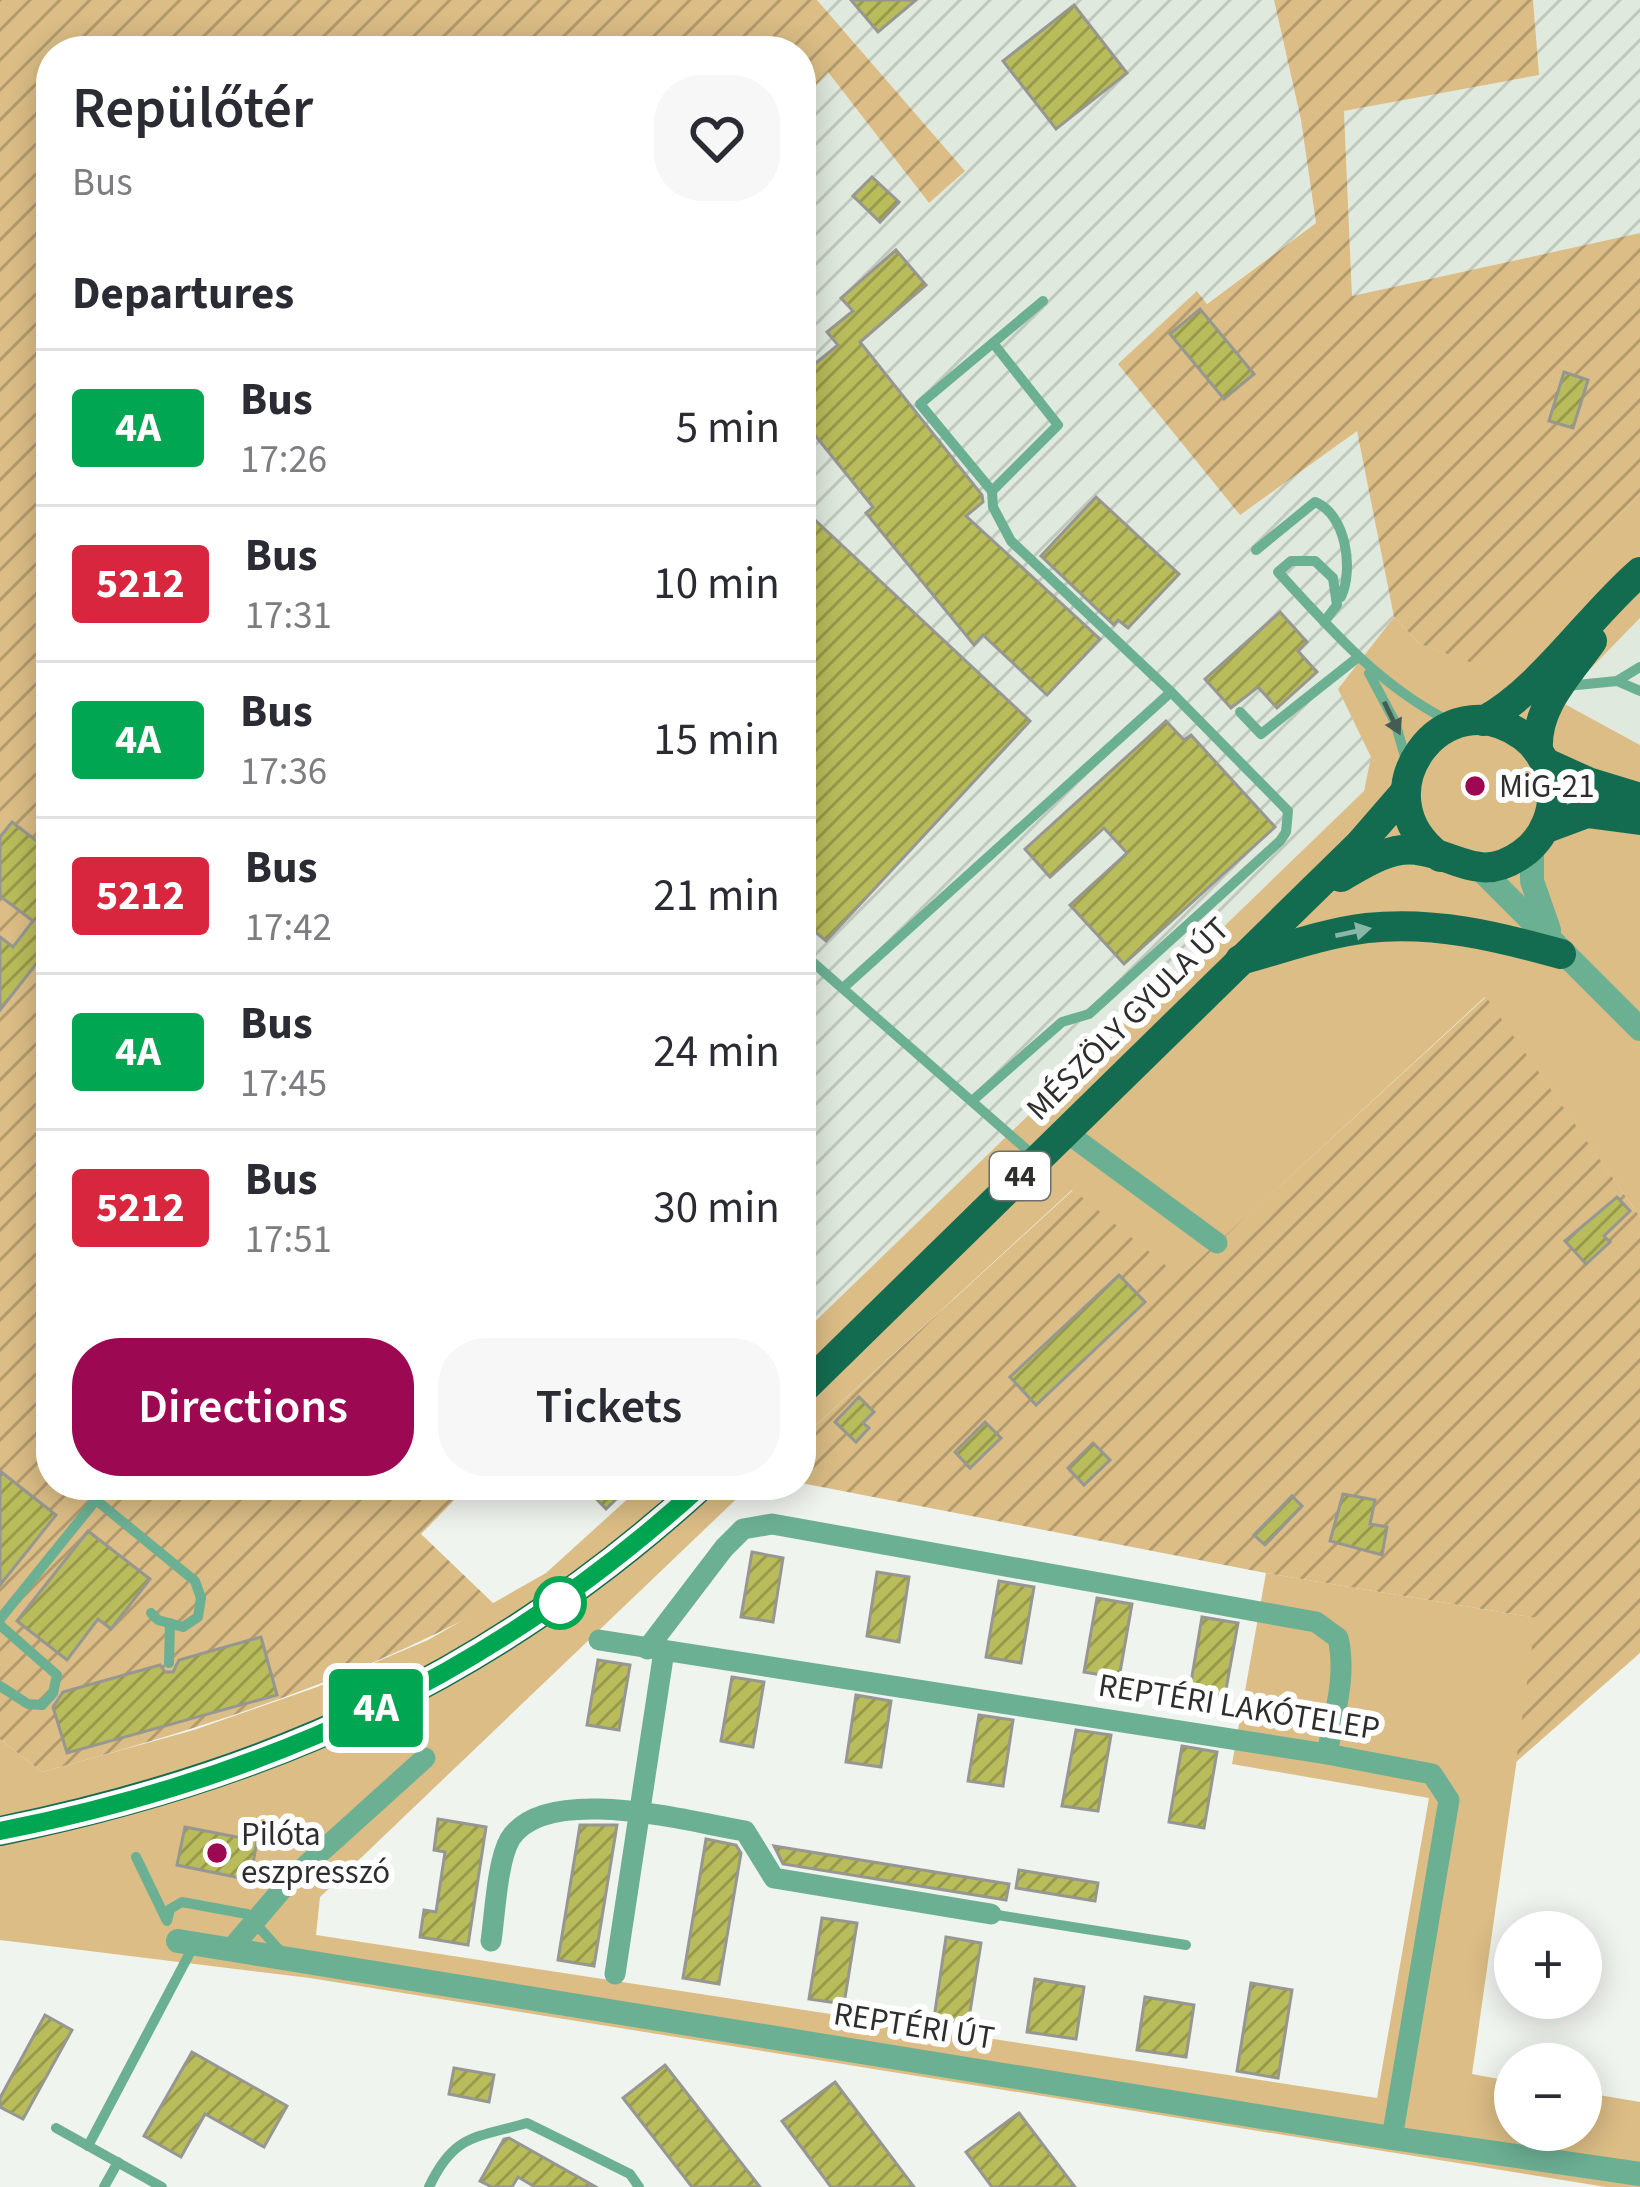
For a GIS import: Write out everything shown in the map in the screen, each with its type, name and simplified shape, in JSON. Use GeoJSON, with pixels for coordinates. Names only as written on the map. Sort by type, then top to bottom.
{"type":"FeatureCollection","features":[{"type":"Feature","properties":{"kind":"main road","name":"MÉSZÖLY GYULA ÚT"},"geometry":{"type":"LineString","coordinates":[[1538,837],[1552,792],[1537,733],[1543,712],[1640,574]]}},
{"type":"Feature","properties":{"kind":"main road","name":"MÉSZÖLY GYULA ÚT"},"geometry":{"type":"LineString","coordinates":[[816,1376],[1359,845],[1406,784],[1424,746],[1520,695],[1612,597],[1640,574]]}},
{"type":"Feature","properties":{"kind":"main road"},"geometry":{"type":"LineString","coordinates":[[1469,723],[1519,732],[1542,757],[1588,782],[1640,798]]}},
{"type":"Feature","properties":{"kind":"main road"},"geometry":{"type":"LineString","coordinates":[[1406,784],[1406,807],[1417,833],[1440,857]]}},
{"type":"Feature","properties":{"kind":"main road"},"geometry":{"type":"LineString","coordinates":[[1479,868],[1508,862],[1538,837],[1596,812],[1640,820]]}},
{"type":"Feature","properties":{"kind":"main road","name":"MÉSZÖLY GYULA ÚT"},"geometry":{"type":"LineString","coordinates":[[1300,901],[1370,860],[1415,849],[1479,868]]}},
{"type":"Feature","properties":{"kind":"main road"},"geometry":{"type":"LineString","coordinates":[[1240,960],[1362,928],[1426,926],[1476,932],[1561,954]]}},
{"type":"Feature","properties":{"kind":"main road"},"geometry":{"type":"LineString","coordinates":[[2,1830],[130,1803],[197,1781],[435,1681],[569,1596],[685,1500]]}},
{"type":"Feature","properties":{"kind":"street"},"geometry":{"type":"LineString","coordinates":[[1538,837],[1537,903],[1561,954]]}},
{"type":"Feature","properties":{"kind":"street"},"geometry":{"type":"LineString","coordinates":[[1479,868],[1640,1029]]}},
{"type":"Feature","properties":{"kind":"street"},"geometry":{"type":"LineString","coordinates":[[1066,1132],[1217,1243]]}},
{"type":"Feature","properties":{"kind":"street"},"geometry":{"type":"LineString","coordinates":[[615,1974],[639,1814],[656,1650],[724,1548],[743,1529],[772,1524],[1316,1622],[1338,1638],[1342,1653],[1327,1754]]}},
{"type":"Feature","properties":{"kind":"street","name":"REPTÉRI LAKÓTELEP"},"geometry":{"type":"LineString","coordinates":[[599,1640],[1420,1769],[1442,1784],[1449,1799],[1392,2138]]}},
{"type":"Feature","properties":{"kind":"street"},"geometry":{"type":"LineString","coordinates":[[230,1950],[291,1879],[425,1758]]}},
{"type":"Feature","properties":{"kind":"street"},"geometry":{"type":"LineString","coordinates":[[491,1941],[512,1835],[524,1825],[567,1808],[595,1807],[745,1832],[774,1878],[991,1914]]}},
{"type":"Feature","properties":{"kind":"street","name":"REPTÉRI ÚT"},"geometry":{"type":"LineString","coordinates":[[180,1935],[230,1950],[1640,2174]]}},
{"type":"Feature","properties":{"kind":"lane"},"geometry":{"type":"LineString","coordinates":[[972,1101],[1062,1022],[1088,1013],[1286,832],[1288,811],[1011,541],[993,508],[992,491],[920,404],[1042,301]]}},
{"type":"Feature","properties":{"kind":"lane"},"geometry":{"type":"LineString","coordinates":[[992,491],[1058,425],[993,343]]}},
{"type":"Feature","properties":{"kind":"lane"},"geometry":{"type":"LineString","coordinates":[[1256,550],[1315,502],[1332,513],[1347,569],[1345,587],[1324,622]]}},
{"type":"Feature","properties":{"kind":"lane"},"geometry":{"type":"LineString","coordinates":[[1337,605],[1334,578],[1315,561],[1291,561],[1278,572],[1361,662],[1416,704],[1469,723]]}},
{"type":"Feature","properties":{"kind":"lane"},"geometry":{"type":"LineString","coordinates":[[1240,712],[1261,734],[1361,662]]}},
{"type":"Feature","properties":{"kind":"lane"},"geometry":{"type":"LineString","coordinates":[[1361,662],[1405,746],[1406,784]]}},
{"type":"Feature","properties":{"kind":"lane"},"geometry":{"type":"LineString","coordinates":[[1617,681],[1640,667]]}},
{"type":"Feature","properties":{"kind":"lane"},"geometry":{"type":"LineString","coordinates":[[1558,688],[1617,681],[1640,692]]}},
{"type":"Feature","properties":{"kind":"lane"},"geometry":{"type":"LineString","coordinates":[[843,988],[1171,692]]}},
{"type":"Feature","properties":{"kind":"lane"},"geometry":{"type":"LineString","coordinates":[[816,965],[1037,1159]]}},
{"type":"Feature","properties":{"kind":"lane"},"geometry":{"type":"LineString","coordinates":[[0,1686],[28,1704],[42,1705],[52,1693],[57,1675],[0,1622],[96,1500],[195,1581],[202,1598],[199,1617],[183,1627],[151,1613]]}},
{"type":"Feature","properties":{"kind":"lane"},"geometry":{"type":"LineString","coordinates":[[169,1663],[170,1623]]}},
{"type":"Feature","properties":{"kind":"lane"},"geometry":{"type":"LineString","coordinates":[[136,1857],[180,1935]]}},
{"type":"Feature","properties":{"kind":"lane"},"geometry":{"type":"LineString","coordinates":[[88,2146],[180,1935],[170,1909],[182,1902],[247,1914],[288,1959]]}},
{"type":"Feature","properties":{"kind":"lane"},"geometry":{"type":"LineString","coordinates":[[991,1914],[1186,1945]]}},
{"type":"Feature","properties":{"kind":"lane"},"geometry":{"type":"LineString","coordinates":[[429,2187],[442,2158],[462,2142],[527,2123],[630,2174],[640,2187]]}},
{"type":"Feature","properties":{"kind":"lane"},"geometry":{"type":"LineString","coordinates":[[56,2128],[162,2187]]}},
{"type":"Feature","properties":{"kind":"lane"},"geometry":{"type":"LineString","coordinates":[[104,2187],[118,2162]]}},
{"type":"Feature","properties":{"kind":"shaded area"},"geometry":{"type":"Polygon","coordinates":[[[0,0],[817,0],[965,171],[929,203],[828,72],[816,85],[816,36],[36,36],[36,1500],[454,1500],[421,1534],[494,1604],[330,1680],[159,1739],[42,1772],[0,1739],[0,0]]]}},
{"type":"Feature","properties":{"kind":"shaded area"},"geometry":{"type":"Polygon","coordinates":[[[817,0],[1274,0],[1301,120],[1316,223],[1206,304],[1198,291],[1119,364],[1357,430],[1394,617],[1338,689],[1372,757],[1364,791],[816,1321],[816,85],[828,72],[929,203],[964,170],[817,0]]]}},
{"type":"Feature","properties":{"kind":"shaded area"},"geometry":{"type":"Polygon","coordinates":[[[1274,0],[1533,0],[1539,75],[1344,111],[1352,296],[1640,233],[1640,494],[1472,663],[1420,644],[1394,617],[1357,431],[1240,515],[1118,364],[1197,291],[1207,304],[1316,223],[1301,120],[1274,0]]]}},
{"type":"Feature","properties":{"kind":"shaded area"},"geometry":{"type":"Polygon","coordinates":[[[1533,0],[1640,0],[1640,233],[1352,296],[1344,111],[1538,75],[1533,0]]]}},
{"type":"Feature","properties":{"kind":"shaded area"},"geometry":{"type":"Polygon","coordinates":[[[1640,494],[1640,618],[1559,701],[1640,745],[1640,1217],[1485,997],[1180,1278],[1072,1190],[816,1425],[816,1321],[1364,791],[1371,757],[1338,689],[1394,617],[1420,644],[1472,662],[1640,494]]]}},
{"type":"Feature","properties":{"kind":"shaded area"},"geometry":{"type":"Polygon","coordinates":[[[1640,618],[1640,745],[1558,701],[1640,618]]]}},
{"type":"Feature","properties":{"kind":"shaded area"},"geometry":{"type":"Polygon","coordinates":[[[1486,997],[1640,1217],[1640,1653],[1516,1762],[1536,1618],[1266,1573],[816,1486],[816,1425],[1073,1190],[1180,1277],[1486,997]]]}},
{"type":"Feature","properties":{"kind":"shaded area"},"geometry":{"type":"Polygon","coordinates":[[[626,1500],[735,1500],[320,1897],[316,1935],[1377,2098],[1429,1798],[1232,1764],[1266,1573],[1537,1618],[1472,2074],[1494,2078],[1494,2151],[1602,2151],[1602,2096],[1640,2102],[1640,2187],[1606,2187],[310,1978],[0,1940],[0,1739],[42,1772],[194,1730],[317,1687],[428,1640],[546,1573],[626,1500]]]}},
{"type":"Feature","properties":{"kind":"building"},"geometry":{"type":"Polygon","coordinates":[[[851,0],[916,0],[878,32],[851,0]]]}},
{"type":"Feature","properties":{"kind":"building"},"geometry":{"type":"Polygon","coordinates":[[[1074,5],[1127,73],[1056,129],[1003,61],[1074,5]]]}},
{"type":"Feature","properties":{"kind":"building"},"geometry":{"type":"Polygon","coordinates":[[[872,177],[899,202],[880,222],[853,196],[872,177]]]}},
{"type":"Feature","properties":{"kind":"building"},"geometry":{"type":"Polygon","coordinates":[[[896,250],[926,285],[860,342],[982,495],[983,502],[966,516],[1100,639],[1047,695],[983,635],[974,645],[866,513],[873,507],[816,437],[816,363],[838,345],[827,332],[853,311],[841,298],[896,250]]]}},
{"type":"Feature","properties":{"kind":"building"},"geometry":{"type":"Polygon","coordinates":[[[1200,309],[1254,374],[1224,399],[1170,334],[1200,309]]]}},
{"type":"Feature","properties":{"kind":"building"},"geometry":{"type":"Polygon","coordinates":[[[1564,372],[1588,380],[1573,428],[1549,421],[1564,372]]]}},
{"type":"Feature","properties":{"kind":"building"},"geometry":{"type":"Polygon","coordinates":[[[1096,497],[1179,574],[1128,628],[1118,620],[1114,625],[1041,556],[1096,497]]]}},
{"type":"Feature","properties":{"kind":"building"},"geometry":{"type":"Polygon","coordinates":[[[816,521],[1030,721],[826,941],[816,933],[816,521]]]}},
{"type":"Feature","properties":{"kind":"building"},"geometry":{"type":"Polygon","coordinates":[[[1280,612],[1307,642],[1298,651],[1317,672],[1277,708],[1258,687],[1231,708],[1205,679],[1280,612]]]}},
{"type":"Feature","properties":{"kind":"building"},"geometry":{"type":"Polygon","coordinates":[[[1166,721],[1184,740],[1191,735],[1275,827],[1124,964],[1070,905],[1127,853],[1104,828],[1050,877],[1025,849],[1166,721]]]}},
{"type":"Feature","properties":{"kind":"building"},"geometry":{"type":"Polygon","coordinates":[[[12,822],[36,840],[36,964],[0,1010],[0,937],[13,947],[33,921],[0,896],[0,837],[12,822]]]}},
{"type":"Feature","properties":{"kind":"building"},"geometry":{"type":"Polygon","coordinates":[[[1617,1197],[1630,1211],[1604,1236],[1610,1242],[1586,1264],[1565,1241],[1617,1197]]]}},
{"type":"Feature","properties":{"kind":"building"},"geometry":{"type":"Polygon","coordinates":[[[1119,1275],[1145,1302],[1036,1405],[1010,1377],[1119,1275]]]}},
{"type":"Feature","properties":{"kind":"building"},"geometry":{"type":"Polygon","coordinates":[[[859,1397],[874,1412],[863,1423],[869,1428],[856,1442],[835,1422],[859,1397]]]}},
{"type":"Feature","properties":{"kind":"building"},"geometry":{"type":"Polygon","coordinates":[[[985,1422],[1001,1438],[970,1468],[955,1452],[985,1422]]]}},
{"type":"Feature","properties":{"kind":"building"},"geometry":{"type":"Polygon","coordinates":[[[1093,1443],[1110,1460],[1084,1485],[1068,1468],[1093,1443]]]}},
{"type":"Feature","properties":{"kind":"building"},"geometry":{"type":"Polygon","coordinates":[[[0,1471],[56,1515],[0,1585],[0,1471]]]}},
{"type":"Feature","properties":{"kind":"building"},"geometry":{"type":"Polygon","coordinates":[[[1343,1494],[1375,1500],[1370,1524],[1387,1527],[1382,1555],[1330,1541],[1343,1494]]]}},
{"type":"Feature","properties":{"kind":"building"},"geometry":{"type":"Polygon","coordinates":[[[1292,1496],[1302,1506],[1265,1545],[1254,1535],[1292,1496]]]}},
{"type":"Feature","properties":{"kind":"building"},"geometry":{"type":"Polygon","coordinates":[[[88,1531],[150,1579],[111,1629],[98,1619],[67,1660],[17,1621],[88,1531]]]}},
{"type":"Feature","properties":{"kind":"building"},"geometry":{"type":"Polygon","coordinates":[[[752,1552],[783,1558],[773,1622],[741,1617],[752,1552]]]}},
{"type":"Feature","properties":{"kind":"building"},"geometry":{"type":"Polygon","coordinates":[[[877,1572],[909,1577],[899,1642],[867,1636],[877,1572]]]}},
{"type":"Feature","properties":{"kind":"building"},"geometry":{"type":"Polygon","coordinates":[[[999,1581],[1034,1587],[1021,1663],[986,1657],[999,1581]]]}},
{"type":"Feature","properties":{"kind":"building"},"geometry":{"type":"Polygon","coordinates":[[[1097,1598],[1132,1604],[1119,1678],[1084,1672],[1097,1598]]]}},
{"type":"Feature","properties":{"kind":"building"},"geometry":{"type":"Polygon","coordinates":[[[1202,1617],[1238,1623],[1225,1695],[1190,1688],[1202,1617]]]}},
{"type":"Feature","properties":{"kind":"building"},"geometry":{"type":"Polygon","coordinates":[[[261,1637],[277,1695],[67,1753],[53,1707],[63,1692],[160,1665],[165,1672],[173,1672],[179,1660],[261,1637]]]}},
{"type":"Feature","properties":{"kind":"building"},"geometry":{"type":"Polygon","coordinates":[[[598,1660],[630,1665],[619,1730],[587,1725],[598,1660]]]}},
{"type":"Feature","properties":{"kind":"building"},"geometry":{"type":"Polygon","coordinates":[[[732,1677],[764,1682],[753,1747],[721,1741],[732,1677]]]}},
{"type":"Feature","properties":{"kind":"building"},"geometry":{"type":"Polygon","coordinates":[[[856,1695],[891,1701],[881,1767],[846,1762],[856,1695]]]}},
{"type":"Feature","properties":{"kind":"building"},"geometry":{"type":"Polygon","coordinates":[[[979,1715],[1013,1720],[1003,1786],[968,1781],[979,1715]]]}},
{"type":"Feature","properties":{"kind":"building"},"geometry":{"type":"Polygon","coordinates":[[[1076,1730],[1111,1735],[1098,1811],[1062,1806],[1076,1730]]]}},
{"type":"Feature","properties":{"kind":"building"},"geometry":{"type":"Polygon","coordinates":[[[1182,1746],[1217,1752],[1204,1828],[1169,1822],[1182,1746]]]}},
{"type":"Feature","properties":{"kind":"building"},"geometry":{"type":"Polygon","coordinates":[[[438,1819],[486,1827],[468,1945],[420,1937],[424,1910],[436,1912],[445,1852],[434,1850],[438,1819]]]}},
{"type":"Feature","properties":{"kind":"building"},"geometry":{"type":"Polygon","coordinates":[[[580,1825],[617,1825],[594,1966],[558,1960],[580,1825]]]}},
{"type":"Feature","properties":{"kind":"building","name":"Pilóta eszpresszó"},"geometry":{"type":"Polygon","coordinates":[[[185,1827],[257,1841],[250,1880],[177,1865],[185,1827]]]}},
{"type":"Feature","properties":{"kind":"building"},"geometry":{"type":"Polygon","coordinates":[[[706,1839],[736,1845],[741,1853],[719,1984],[683,1978],[706,1839]]]}},
{"type":"Feature","properties":{"kind":"building"},"geometry":{"type":"Polygon","coordinates":[[[774,1846],[1009,1884],[1006,1900],[783,1864],[774,1846]]]}},
{"type":"Feature","properties":{"kind":"building"},"geometry":{"type":"Polygon","coordinates":[[[1019,1870],[1098,1883],[1095,1901],[1016,1888],[1019,1870]]]}},
{"type":"Feature","properties":{"kind":"building"},"geometry":{"type":"Polygon","coordinates":[[[822,1918],[857,1923],[844,2004],[809,1999],[822,1918]]]}},
{"type":"Feature","properties":{"kind":"building"},"geometry":{"type":"Polygon","coordinates":[[[946,1937],[981,1943],[968,2024],[934,2018],[946,1937]]]}},
{"type":"Feature","properties":{"kind":"building"},"geometry":{"type":"Polygon","coordinates":[[[1035,1979],[1084,1987],[1076,2039],[1027,2032],[1035,1979]]]}},
{"type":"Feature","properties":{"kind":"building"},"geometry":{"type":"Polygon","coordinates":[[[1251,1983],[1292,1990],[1278,2078],[1237,2071],[1251,1983]]]}},
{"type":"Feature","properties":{"kind":"building"},"geometry":{"type":"Polygon","coordinates":[[[1145,1997],[1194,2005],[1186,2057],[1137,2050],[1145,1997]]]}},
{"type":"Feature","properties":{"kind":"building"},"geometry":{"type":"Polygon","coordinates":[[[45,2015],[72,2030],[23,2119],[0,2107],[0,2098],[45,2015]]]}},
{"type":"Feature","properties":{"kind":"building"},"geometry":{"type":"Polygon","coordinates":[[[192,2052],[287,2106],[264,2147],[205,2114],[181,2157],[144,2136],[192,2052]]]}},
{"type":"Feature","properties":{"kind":"building"},"geometry":{"type":"Polygon","coordinates":[[[665,2065],[760,2187],[692,2187],[623,2098],[665,2065]]]}},
{"type":"Feature","properties":{"kind":"building"},"geometry":{"type":"Polygon","coordinates":[[[454,2068],[494,2075],[489,2102],[449,2094],[454,2068]]]}},
{"type":"Feature","properties":{"kind":"building"},"geometry":{"type":"Polygon","coordinates":[[[835,2082],[914,2187],[831,2187],[782,2121],[835,2082]]]}},
{"type":"Feature","properties":{"kind":"building"},"geometry":{"type":"Polygon","coordinates":[[[1019,2113],[1075,2187],[992,2187],[966,2152],[1019,2113]]]}},
{"type":"Feature","properties":{"kind":"building"},"geometry":{"type":"Polygon","coordinates":[[[509,2138],[596,2187],[535,2187],[518,2177],[512,2187],[492,2187],[480,2181],[509,2138]]]}},
{"type":"Feature","properties":{"kind":"bus line","name":"4A"},"geometry":{"type":"LineString","coordinates":[[0,1831],[130,1803],[197,1781],[435,1681],[569,1596],[685,1500]]}},
{"type":"Feature","properties":{"kind":"place","name":"MiG-21"},"geometry":{"type":"Point","coordinates":[1475,786]}},
{"type":"Feature","properties":{"kind":"place","name":"Pilóta eszpresszó"},"geometry":{"type":"Point","coordinates":[217,1853]}}]}
